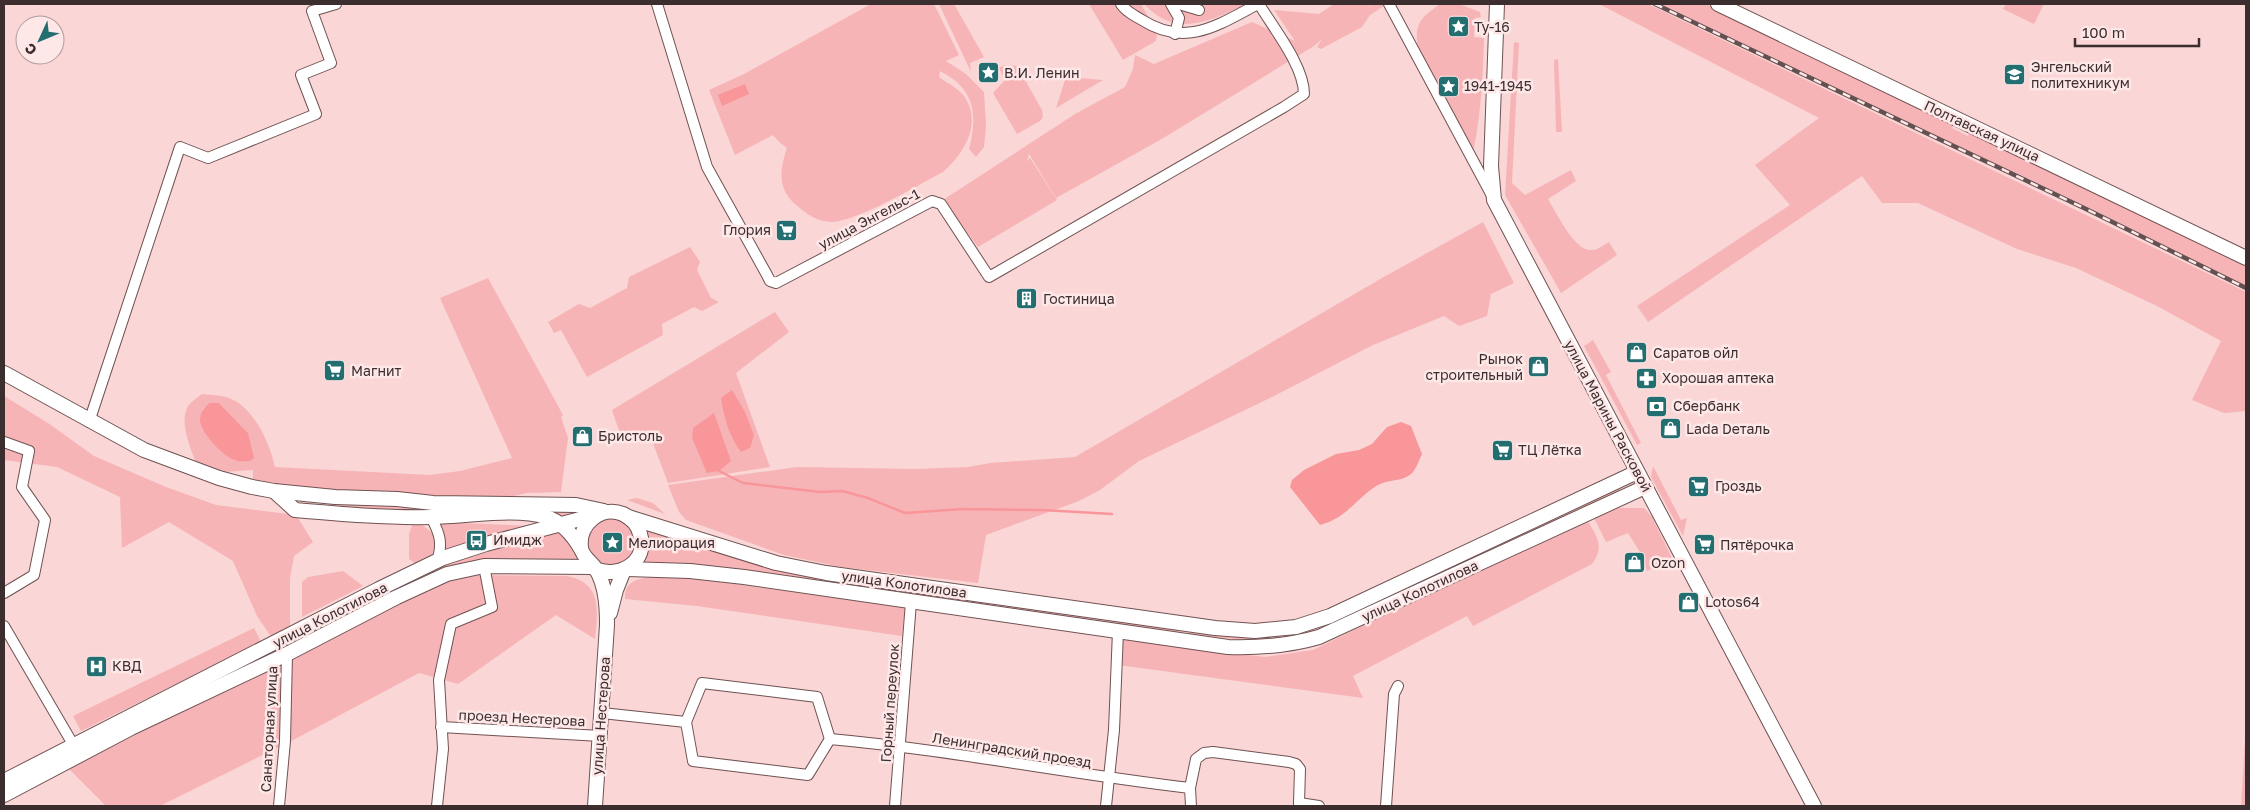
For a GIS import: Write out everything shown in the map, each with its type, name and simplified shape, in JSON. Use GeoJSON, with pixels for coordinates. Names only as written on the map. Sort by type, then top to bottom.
{"type":"FeatureCollection","features":[{"type":"Feature","properties":{"kind":"main road","name":"улица Марины Расковой"},"geometry":{"type":"LineString","coordinates":[[1497,4],[1491,166],[1494,200],[1814,806]]}},
{"type":"Feature","properties":{"kind":"main road","name":"Полтавская улица"},"geometry":{"type":"LineString","coordinates":[[1718,4],[2246,258]]}},
{"type":"Feature","properties":{"kind":"main road"},"geometry":{"type":"LineString","coordinates":[[4,373],[89,422],[144,450],[219,478],[274,491],[433,503],[576,504],[603,513]]}},
{"type":"Feature","properties":{"kind":"main road","name":"улица Колотилова"},"geometry":{"type":"LineString","coordinates":[[4,795],[76,751],[379,589],[437,562],[486,544],[603,513],[618,512],[776,563],[826,573],[1186,624],[1255,631],[1296,627],[1330,616],[1637,472]]}},
{"type":"Feature","properties":{"kind":"main road","name":"улица Колотилова"},"geometry":{"type":"LineString","coordinates":[[4,781],[131,728],[287,654],[426,583],[466,568],[484,566],[594,568],[611,573],[626,569],[690,571],[744,577],[1228,646],[1262,648],[1297,644],[1319,638],[1645,487]]}},
{"type":"Feature","properties":{"kind":"main road"},"geometry":{"type":"LineString","coordinates":[[274,491],[295,510],[432,517],[532,514],[546,517],[561,524],[576,539],[584,557],[594,568]]}},
{"type":"Feature","properties":{"kind":"main road"},"geometry":{"type":"LineString","coordinates":[[581,549],[584,528],[590,520],[603,513]]}},
{"type":"Feature","properties":{"kind":"main road"},"geometry":{"type":"LineString","coordinates":[[626,569],[635,562],[640,553],[642,543],[636,524],[628,516]]}},
{"type":"Feature","properties":{"kind":"main road","name":"улица Нестерова"},"geometry":{"type":"LineString","coordinates":[[594,568],[606,598],[607,626],[595,806]]}},
{"type":"Feature","properties":{"kind":"main road","name":"улица Нестерова"},"geometry":{"type":"LineString","coordinates":[[607,626],[616,590],[626,569]]}},
{"type":"Feature","properties":{"kind":"main road"},"geometry":{"type":"LineString","coordinates":[[1184,640],[1186,624]]}},
{"type":"Feature","properties":{"kind":"street"},"geometry":{"type":"LineString","coordinates":[[89,422],[180,147],[208,158],[316,114],[301,75],[331,63],[312,11],[336,4]]}},
{"type":"Feature","properties":{"kind":"street","name":"улица Энгельс-1"},"geometry":{"type":"LineString","coordinates":[[657,4],[707,167],[767,275],[770,280],[776,283],[932,201],[941,204],[989,277],[1304,94],[1304,84],[1295,63],[1259,4],[1212,29],[1175,34],[1149,25],[1123,7]]}},
{"type":"Feature","properties":{"kind":"street"},"geometry":{"type":"LineString","coordinates":[[1171,4],[1179,18],[1175,34]]}},
{"type":"Feature","properties":{"kind":"street"},"geometry":{"type":"LineString","coordinates":[[1179,4],[1199,10]]}},
{"type":"Feature","properties":{"kind":"street"},"geometry":{"type":"LineString","coordinates":[[1389,4],[1494,200]]}},
{"type":"Feature","properties":{"kind":"street"},"geometry":{"type":"LineString","coordinates":[[4,442],[29,451],[22,487],[45,520],[34,575],[4,593]]}},
{"type":"Feature","properties":{"kind":"street"},"geometry":{"type":"LineString","coordinates":[[432,517],[441,538],[441,549],[437,562]]}},
{"type":"Feature","properties":{"kind":"street"},"geometry":{"type":"LineString","coordinates":[[437,806],[443,749],[439,680],[451,624],[492,607],[484,566]]}},
{"type":"Feature","properties":{"kind":"street","name":"Горный переулок"},"geometry":{"type":"LineString","coordinates":[[896,806],[911,602]]}},
{"type":"Feature","properties":{"kind":"street"},"geometry":{"type":"LineString","coordinates":[[4,626],[76,751]]}},
{"type":"Feature","properties":{"kind":"street"},"geometry":{"type":"LineString","coordinates":[[1106,806],[1114,730],[1118,631]]}},
{"type":"Feature","properties":{"kind":"street","name":"Санаторная улица"},"geometry":{"type":"LineString","coordinates":[[279,806],[285,741],[287,654]]}},
{"type":"Feature","properties":{"kind":"street"},"geometry":{"type":"LineString","coordinates":[[702,683],[817,697],[830,739],[808,775],[693,761],[686,722],[702,683]]}},
{"type":"Feature","properties":{"kind":"street"},"geometry":{"type":"LineString","coordinates":[[1386,806],[1394,694],[1398,686]]}},
{"type":"Feature","properties":{"kind":"street"},"geometry":{"type":"LineString","coordinates":[[602,713],[686,722]]}},
{"type":"Feature","properties":{"kind":"street","name":"проезд Нестерова"},"geometry":{"type":"LineString","coordinates":[[441,727],[600,736]]}},
{"type":"Feature","properties":{"kind":"street","name":"Ленинградский проезд"},"geometry":{"type":"LineString","coordinates":[[830,739],[901,746],[1108,779],[1190,788]]}},
{"type":"Feature","properties":{"kind":"street"},"geometry":{"type":"LineString","coordinates":[[1191,806],[1190,788],[1196,759],[1204,753],[1213,752],[1296,764],[1300,769],[1299,804],[1319,806]]}},
{"type":"Feature","properties":{"kind":"shaded area"},"geometry":{"type":"Polygon","coordinates":[[[871,4],[934,4],[959,55],[946,61],[966,74],[984,92],[986,126],[984,147],[976,157],[969,149],[973,125],[971,104],[961,86],[940,71],[939,77],[962,93],[972,117],[968,137],[958,156],[943,172],[888,202],[857,216],[827,222],[816,219],[803,211],[785,192],[782,171],[787,148],[773,135],[735,155],[709,90],[744,74],[871,4]]]}},
{"type":"Feature","properties":{"kind":"shaded area"},"geometry":{"type":"Polygon","coordinates":[[[939,4],[954,4],[984,57],[970,63],[971,72],[939,4]]]}},
{"type":"Feature","properties":{"kind":"shaded area"},"geometry":{"type":"Polygon","coordinates":[[[1089,4],[1141,4],[1157,33],[1156,41],[1123,60],[1089,4]]]}},
{"type":"Feature","properties":{"kind":"shaded area"},"geometry":{"type":"Polygon","coordinates":[[[1144,4],[1195,4],[1198,8],[1206,4],[1246,4],[1206,21],[1181,24],[1168,21],[1156,15],[1144,4]]]}},
{"type":"Feature","properties":{"kind":"shaded area"},"geometry":{"type":"Polygon","coordinates":[[[1334,4],[1371,4],[1367,9],[1371,5],[1382,4],[1384,6],[1370,15],[1362,27],[1321,49],[1317,47],[1322,39],[1314,46],[1160,140],[1056,198],[1029,154],[1026,157],[1029,155],[1027,161],[1030,158],[1057,200],[978,247],[943,200],[1075,114],[1125,87],[1133,69],[1135,55],[1154,64],[1252,22],[1295,41],[1274,10],[1319,14],[1334,4]]]}},
{"type":"Feature","properties":{"kind":"shaded area"},"geometry":{"type":"Polygon","coordinates":[[[1440,4],[1459,4],[1480,12],[1481,17],[1475,18],[1474,37],[1484,38],[1483,66],[1474,148],[1469,147],[1419,51],[1417,29],[1419,23],[1440,4]]]}},
{"type":"Feature","properties":{"kind":"shaded area"},"geometry":{"type":"Polygon","coordinates":[[[1599,4],[1648,4],[2246,292],[2246,411],[2224,413],[2192,400],[2221,341],[2157,306],[2076,268],[2017,249],[1918,203],[1882,203],[1862,176],[1648,322],[1637,306],[1790,205],[1755,165],[1819,118],[1599,4]]]}},
{"type":"Feature","properties":{"kind":"shaded area"},"geometry":{"type":"Polygon","coordinates":[[[1658,4],[1706,4],[1954,122],[1952,128],[1968,136],[1971,130],[2246,264],[2246,286],[1658,4]]]}},
{"type":"Feature","properties":{"kind":"shaded area"},"geometry":{"type":"Polygon","coordinates":[[[2006,4],[2044,4],[2034,24],[2003,9],[2006,4]]]}},
{"type":"Feature","properties":{"kind":"shaded area"},"geometry":{"type":"Polygon","coordinates":[[[1514,42],[1519,43],[1512,183],[1525,195],[1571,170],[1576,181],[1548,199],[1566,229],[1578,244],[1593,250],[1609,242],[1617,255],[1561,293],[1505,195],[1514,42]]]}},
{"type":"Feature","properties":{"kind":"shaded area"},"geometry":{"type":"Polygon","coordinates":[[[1558,59],[1562,132],[1556,132],[1554,60],[1558,59]]]}},
{"type":"Feature","properties":{"kind":"shaded area"},"geometry":{"type":"Polygon","coordinates":[[[1004,65],[1017,66],[1042,110],[1043,117],[1040,121],[1017,134],[993,93],[1005,80],[999,68],[1004,65]]]}},
{"type":"Feature","properties":{"kind":"shaded area"},"geometry":{"type":"Polygon","coordinates":[[[1066,77],[1103,80],[1056,108],[1066,77]]]}},
{"type":"Feature","properties":{"kind":"shaded area"},"geometry":{"type":"Polygon","coordinates":[[[745,84],[749,94],[722,106],[718,95],[745,84]]]}},
{"type":"Feature","properties":{"kind":"shaded area"},"geometry":{"type":"Polygon","coordinates":[[[1483,222],[1514,283],[1491,294],[1487,316],[1459,326],[1444,316],[1373,345],[1276,395],[1139,461],[1100,490],[1079,501],[986,535],[978,583],[841,567],[784,555],[686,520],[679,512],[668,485],[797,467],[915,469],[968,467],[990,463],[1075,457],[1382,278],[1483,222]]]}},
{"type":"Feature","properties":{"kind":"shaded area"},"geometry":{"type":"Polygon","coordinates":[[[690,247],[700,262],[697,270],[711,298],[719,302],[702,311],[694,307],[662,324],[663,335],[587,377],[561,330],[554,333],[548,322],[579,304],[590,308],[627,288],[629,277],[690,247]]]}},
{"type":"Feature","properties":{"kind":"shaded area"},"geometry":{"type":"Polygon","coordinates":[[[488,278],[563,415],[561,417],[568,438],[561,492],[527,493],[504,498],[386,496],[253,482],[253,470],[223,472],[195,461],[186,435],[185,415],[189,404],[202,394],[229,398],[246,409],[265,437],[275,467],[430,475],[460,471],[512,458],[440,298],[488,278]],[[209,403],[203,409],[206,426],[215,445],[235,461],[248,433],[219,403],[209,403]]]}},
{"type":"Feature","properties":{"kind":"shaded area"},"geometry":{"type":"Polygon","coordinates":[[[775,312],[789,332],[736,373],[770,467],[668,483],[648,430],[622,439],[612,410],[775,312]]]}},
{"type":"Feature","properties":{"kind":"shaded area"},"geometry":{"type":"Polygon","coordinates":[[[1593,340],[1611,372],[1606,375],[1641,443],[1637,445],[1584,346],[1593,340]]]}},
{"type":"Feature","properties":{"kind":"shaded area"},"geometry":{"type":"Polygon","coordinates":[[[732,390],[745,412],[754,435],[750,448],[741,452],[733,440],[721,398],[732,390]]]}},
{"type":"Feature","properties":{"kind":"shaded area"},"geometry":{"type":"Polygon","coordinates":[[[4,396],[48,423],[94,456],[166,487],[216,505],[296,515],[313,542],[294,556],[290,578],[290,630],[272,638],[257,616],[233,561],[169,522],[122,548],[120,497],[57,467],[4,460],[4,396]]]}},
{"type":"Feature","properties":{"kind":"shaded area"},"geometry":{"type":"Polygon","coordinates":[[[209,403],[219,403],[248,433],[254,458],[250,461],[234,460],[224,454],[208,438],[200,421],[203,411],[209,403]]]}},
{"type":"Feature","properties":{"kind":"shaded area"},"geometry":{"type":"Polygon","coordinates":[[[714,413],[731,461],[719,471],[707,473],[692,438],[693,428],[714,413]]]}},
{"type":"Feature","properties":{"kind":"shaded area"},"geometry":{"type":"Polygon","coordinates":[[[1401,422],[1411,426],[1422,454],[1413,472],[1407,477],[1378,485],[1337,518],[1320,525],[1290,487],[1292,480],[1304,470],[1336,454],[1359,450],[1372,444],[1387,427],[1401,422]]]}},
{"type":"Feature","properties":{"kind":"shaded area"},"geometry":{"type":"Polygon","coordinates":[[[1653,466],[1681,520],[1687,518],[1683,536],[1651,477],[1653,466]]]}},
{"type":"Feature","properties":{"kind":"shaded area"},"geometry":{"type":"Polygon","coordinates":[[[1621,489],[1607,498],[1325,627],[1288,638],[1251,641],[1189,634],[1190,627],[1280,631],[1605,492],[1621,489]]]}},
{"type":"Feature","properties":{"kind":"shaded area"},"geometry":{"type":"Polygon","coordinates":[[[637,498],[653,503],[665,514],[627,500],[637,498]]]}},
{"type":"Feature","properties":{"kind":"shaded area"},"geometry":{"type":"Polygon","coordinates":[[[341,503],[588,511],[557,520],[339,508],[341,503]]]}},
{"type":"Feature","properties":{"kind":"shaded area"},"geometry":{"type":"Polygon","coordinates":[[[1619,508],[1644,508],[1652,517],[1672,558],[1647,571],[1640,552],[1628,533],[1606,542],[1594,518],[1619,508]]]}},
{"type":"Feature","properties":{"kind":"shaded area"},"geometry":{"type":"Polygon","coordinates":[[[612,518],[621,520],[629,525],[634,533],[636,542],[634,551],[629,559],[621,564],[612,566],[603,564],[595,559],[590,551],[588,542],[590,533],[595,525],[603,520],[612,518]]]}},
{"type":"Feature","properties":{"kind":"shaded area"},"geometry":{"type":"Polygon","coordinates":[[[1588,521],[1597,537],[1599,547],[1592,564],[1473,626],[1467,616],[1353,676],[1363,698],[1118,665],[1121,639],[1265,657],[1313,650],[1426,595],[1588,521]]]}},
{"type":"Feature","properties":{"kind":"shaded area"},"geometry":{"type":"Polygon","coordinates":[[[438,522],[531,526],[444,553],[445,537],[438,522]]]}},
{"type":"Feature","properties":{"kind":"shaded area"},"geometry":{"type":"Polygon","coordinates":[[[413,523],[421,524],[436,536],[435,550],[428,561],[416,564],[409,559],[409,534],[413,523]]]}},
{"type":"Feature","properties":{"kind":"shaded area"},"geometry":{"type":"Polygon","coordinates":[[[643,527],[709,547],[1178,626],[1177,633],[643,565],[647,551],[647,541],[643,527]]]}},
{"type":"Feature","properties":{"kind":"shaded area"},"geometry":{"type":"Polygon","coordinates":[[[556,531],[570,543],[584,565],[519,562],[395,594],[331,621],[88,748],[348,608],[442,566],[556,531]]]}},
{"type":"Feature","properties":{"kind":"shaded area"},"geometry":{"type":"Polygon","coordinates":[[[343,571],[363,586],[302,617],[302,582],[308,577],[343,571]]]}},
{"type":"Feature","properties":{"kind":"shaded area"},"geometry":{"type":"Polygon","coordinates":[[[468,575],[567,576],[578,580],[587,585],[595,599],[597,618],[595,639],[556,615],[458,684],[419,673],[297,738],[160,806],[106,806],[69,769],[279,661],[440,584],[468,575]]]}},
{"type":"Feature","properties":{"kind":"shaded area"},"geometry":{"type":"Polygon","coordinates":[[[662,576],[700,579],[905,608],[902,636],[697,606],[625,599],[628,586],[632,583],[643,578],[662,576]]]}},
{"type":"Feature","properties":{"kind":"shaded area"},"geometry":{"type":"Polygon","coordinates":[[[254,628],[261,642],[81,731],[73,716],[254,628]]]}},
{"type":"Feature","properties":{"kind":"shaded area"},"geometry":{"type":"Polygon","coordinates":[[[2246,723],[2246,806],[2241,806],[2246,723]]]}},
{"type":"Feature","properties":{"kind":"waterway"},"geometry":{"type":"LineString","coordinates":[[719,471],[743,483],[820,492],[842,491],[868,498],[905,513],[963,509],[1043,510],[1112,514]]}},
{"type":"Feature","properties":{"kind":"railway"},"geometry":{"type":"LineString","coordinates":[[1655,4],[2086,209],[2246,288]]}},
{"type":"Feature","properties":{"kind":"place","name":"Ту-16"},"geometry":{"type":"Point","coordinates":[1458,27]}},
{"type":"Feature","properties":{"kind":"place","name":"В.И. Ленин"},"geometry":{"type":"Point","coordinates":[988,73]}},
{"type":"Feature","properties":{"kind":"place","name":"Энгельский политехникум"},"geometry":{"type":"Point","coordinates":[2015,75]}},
{"type":"Feature","properties":{"kind":"place","name":"1941-1945"},"geometry":{"type":"Point","coordinates":[1448,86]}},
{"type":"Feature","properties":{"kind":"place","name":"Глория"},"geometry":{"type":"Point","coordinates":[787,230]}},
{"type":"Feature","properties":{"kind":"place","name":"Гостиница"},"geometry":{"type":"Point","coordinates":[1027,299]}},
{"type":"Feature","properties":{"kind":"place","name":"Саратов ойл"},"geometry":{"type":"Point","coordinates":[1637,353]}},
{"type":"Feature","properties":{"kind":"place","name":"Рынок строительный"},"geometry":{"type":"Point","coordinates":[1539,367]}},
{"type":"Feature","properties":{"kind":"place","name":"Магнит"},"geometry":{"type":"Point","coordinates":[335,371]}},
{"type":"Feature","properties":{"kind":"place","name":"Хорошая аптека"},"geometry":{"type":"Point","coordinates":[1646,378]}},
{"type":"Feature","properties":{"kind":"place","name":"Сбербанк"},"geometry":{"type":"Point","coordinates":[1657,406]}},
{"type":"Feature","properties":{"kind":"place","name":"Lada Dеталь"},"geometry":{"type":"Point","coordinates":[1670,429]}},
{"type":"Feature","properties":{"kind":"place","name":"Бристоль"},"geometry":{"type":"Point","coordinates":[582,436]}},
{"type":"Feature","properties":{"kind":"place","name":"ТЦ Лётка"},"geometry":{"type":"Point","coordinates":[1502,450]}},
{"type":"Feature","properties":{"kind":"place","name":"Гроздь"},"geometry":{"type":"Point","coordinates":[1699,486]}},
{"type":"Feature","properties":{"kind":"place","name":"Имидж"},"geometry":{"type":"Point","coordinates":[477,540]}},
{"type":"Feature","properties":{"kind":"place","name":"Мелиорация"},"geometry":{"type":"Point","coordinates":[612,543]}},
{"type":"Feature","properties":{"kind":"place","name":"Пятёрочка"},"geometry":{"type":"Point","coordinates":[1704,545]}},
{"type":"Feature","properties":{"kind":"place","name":"Ozon"},"geometry":{"type":"Point","coordinates":[1635,563]}},
{"type":"Feature","properties":{"kind":"place","name":"Lotos64"},"geometry":{"type":"Point","coordinates":[1689,602]}},
{"type":"Feature","properties":{"kind":"place","name":"КВД"},"geometry":{"type":"Point","coordinates":[96,666]}}]}
